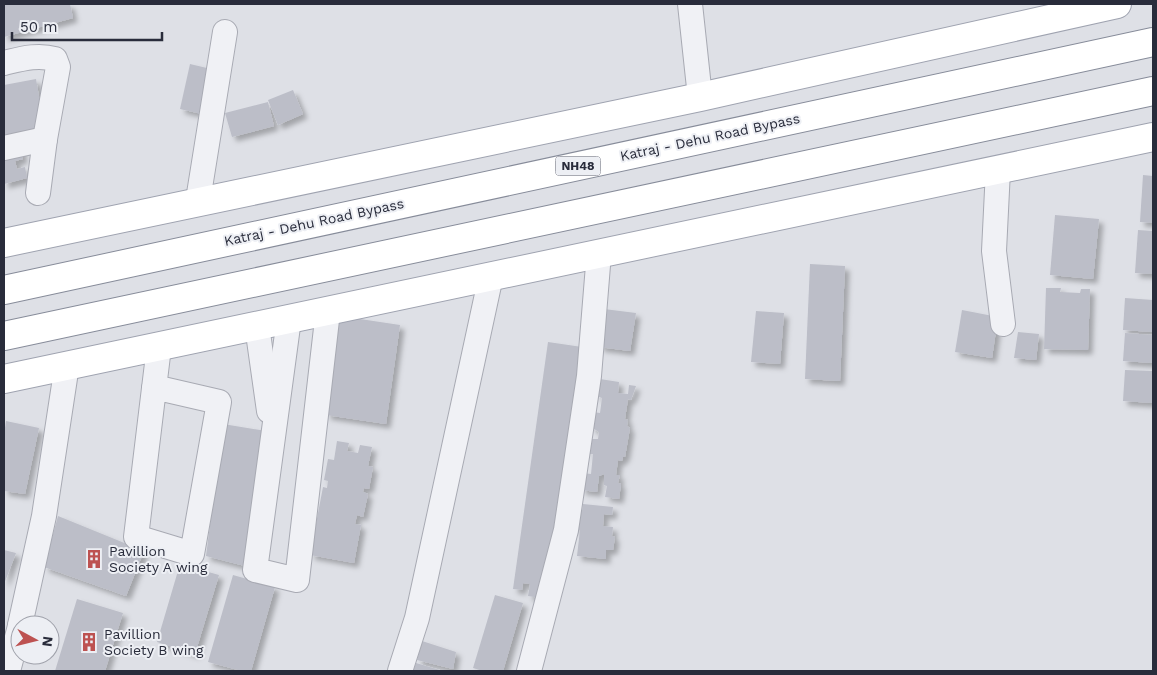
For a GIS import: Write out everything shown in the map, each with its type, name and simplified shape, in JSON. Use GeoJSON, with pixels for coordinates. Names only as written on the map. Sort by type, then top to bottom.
{"type":"FeatureCollection","features":[{"type":"Feature","properties":{"kind":"main road"},"geometry":{"type":"LineString","coordinates":[[4,243],[198,200],[700,97],[1070,9],[1117,4]]}},
{"type":"Feature","properties":{"kind":"main road","name":"Katraj - Dehu Road Bypass"},"geometry":{"type":"LineString","coordinates":[[4,290],[1153,42]]}},
{"type":"Feature","properties":{"kind":"main road"},"geometry":{"type":"LineString","coordinates":[[4,336],[1153,91]]}},
{"type":"Feature","properties":{"kind":"main road"},"geometry":{"type":"LineString","coordinates":[[4,379],[1153,137]]}},
{"type":"Feature","properties":{"kind":"street"},"geometry":{"type":"LineString","coordinates":[[690,4],[700,97]]}},
{"type":"Feature","properties":{"kind":"street"},"geometry":{"type":"LineString","coordinates":[[198,200],[225,32]]}},
{"type":"Feature","properties":{"kind":"street"},"geometry":{"type":"LineString","coordinates":[[4,63],[35,56],[55,59],[58,67],[38,192]]}},
{"type":"Feature","properties":{"kind":"street"},"geometry":{"type":"LineString","coordinates":[[4,148],[45,139]]}},
{"type":"Feature","properties":{"kind":"street"},"geometry":{"type":"LineString","coordinates":[[998,170],[994,251],[1003,324]]}},
{"type":"Feature","properties":{"kind":"street"},"geometry":{"type":"LineString","coordinates":[[529,671],[566,530],[589,376],[599,253]]}},
{"type":"Feature","properties":{"kind":"street"},"geometry":{"type":"LineString","coordinates":[[400,671],[417,618],[491,276]]}},
{"type":"Feature","properties":{"kind":"street"},"geometry":{"type":"LineString","coordinates":[[289,319],[256,570],[297,580],[328,311]]}},
{"type":"Feature","properties":{"kind":"street"},"geometry":{"type":"LineString","coordinates":[[248,567],[270,420],[268,389],[263,377],[257,326]]}},
{"type":"Feature","properties":{"kind":"street"},"geometry":{"type":"LineString","coordinates":[[154,387],[219,402],[192,554],[136,537],[158,348]]}},
{"type":"Feature","properties":{"kind":"street"},"geometry":{"type":"LineString","coordinates":[[22,615],[44,516],[67,365]]}},
{"type":"Feature","properties":{"kind":"building"},"geometry":{"type":"Polygon","coordinates":[[[4,4],[70,4],[73,18],[4,37],[4,4]]]}},
{"type":"Feature","properties":{"kind":"building"},"geometry":{"type":"Polygon","coordinates":[[[190,64],[211,69],[202,114],[180,109],[190,64]]]}},
{"type":"Feature","properties":{"kind":"building"},"geometry":{"type":"Polygon","coordinates":[[[36,79],[44,126],[4,135],[4,85],[36,79]]]}},
{"type":"Feature","properties":{"kind":"building"},"geometry":{"type":"Polygon","coordinates":[[[293,90],[303,114],[278,125],[268,100],[293,90]]]}},
{"type":"Feature","properties":{"kind":"building"},"geometry":{"type":"Polygon","coordinates":[[[268,102],[274,126],[232,137],[225,113],[268,102]]]}},
{"type":"Feature","properties":{"kind":"building"},"geometry":{"type":"Polygon","coordinates":[[[21,147],[23,159],[15,161],[17,169],[25,167],[27,178],[4,184],[4,151],[21,147]]]}},
{"type":"Feature","properties":{"kind":"building"},"geometry":{"type":"Polygon","coordinates":[[[1143,175],[1153,176],[1153,223],[1140,222],[1143,175]]]}},
{"type":"Feature","properties":{"kind":"building"},"geometry":{"type":"Polygon","coordinates":[[[1055,215],[1099,219],[1093,279],[1050,275],[1055,215]]]}},
{"type":"Feature","properties":{"kind":"building"},"geometry":{"type":"Polygon","coordinates":[[[1138,230],[1153,231],[1153,274],[1135,273],[1138,230]]]}},
{"type":"Feature","properties":{"kind":"building"},"geometry":{"type":"Polygon","coordinates":[[[810,264],[845,266],[840,381],[805,379],[810,264]]]}},
{"type":"Feature","properties":{"kind":"building"},"geometry":{"type":"Polygon","coordinates":[[[1046,288],[1061,288],[1060,292],[1080,293],[1081,289],[1090,289],[1088,350],[1044,349],[1046,288]]]}},
{"type":"Feature","properties":{"kind":"building"},"geometry":{"type":"Polygon","coordinates":[[[1125,298],[1153,300],[1153,332],[1123,330],[1125,298]]]}},
{"type":"Feature","properties":{"kind":"building"},"geometry":{"type":"Polygon","coordinates":[[[604,309],[636,313],[630,351],[599,347],[604,309]]]}},
{"type":"Feature","properties":{"kind":"building"},"geometry":{"type":"Polygon","coordinates":[[[962,310],[998,317],[992,358],[955,352],[962,310]]]}},
{"type":"Feature","properties":{"kind":"building"},"geometry":{"type":"Polygon","coordinates":[[[756,311],[784,313],[780,364],[751,362],[756,311]]]}},
{"type":"Feature","properties":{"kind":"building"},"geometry":{"type":"Polygon","coordinates":[[[340,316],[400,325],[386,424],[326,415],[340,316]]]}},
{"type":"Feature","properties":{"kind":"building"},"geometry":{"type":"Polygon","coordinates":[[[1018,332],[1039,334],[1036,360],[1014,358],[1018,332]]]}},
{"type":"Feature","properties":{"kind":"building"},"geometry":{"type":"Polygon","coordinates":[[[1125,333],[1153,335],[1153,363],[1123,361],[1125,333]]]}},
{"type":"Feature","properties":{"kind":"building"},"geometry":{"type":"Polygon","coordinates":[[[548,342],[582,347],[547,599],[528,596],[530,584],[523,583],[522,590],[513,589],[548,342]]]}},
{"type":"Feature","properties":{"kind":"building"},"geometry":{"type":"Polygon","coordinates":[[[1125,370],[1153,371],[1153,403],[1123,401],[1125,370]]]}},
{"type":"Feature","properties":{"kind":"building"},"geometry":{"type":"Polygon","coordinates":[[[600,379],[619,382],[618,393],[628,394],[629,385],[636,386],[631,400],[628,399],[625,419],[628,420],[627,426],[630,428],[625,457],[623,457],[622,461],[618,460],[616,475],[620,475],[618,483],[621,484],[619,499],[605,497],[607,486],[604,485],[604,474],[599,476],[597,492],[581,490],[583,473],[591,474],[593,454],[589,454],[591,439],[598,439],[599,432],[591,427],[593,412],[600,413],[602,398],[597,396],[600,379]]]}},
{"type":"Feature","properties":{"kind":"building"},"geometry":{"type":"Polygon","coordinates":[[[6,421],[39,428],[25,494],[4,491],[4,435],[6,421]]]}},
{"type":"Feature","properties":{"kind":"building"},"geometry":{"type":"Polygon","coordinates":[[[223,424],[266,431],[245,566],[206,556],[223,424]]]}},
{"type":"Feature","properties":{"kind":"building"},"geometry":{"type":"Polygon","coordinates":[[[337,441],[349,443],[347,451],[358,453],[360,445],[372,447],[368,466],[373,467],[369,489],[364,488],[363,492],[368,494],[363,517],[357,515],[355,524],[361,525],[354,563],[310,555],[323,487],[327,488],[328,481],[324,480],[328,459],[334,460],[337,441]]]}},
{"type":"Feature","properties":{"kind":"building"},"geometry":{"type":"Polygon","coordinates":[[[583,504],[613,507],[612,515],[604,514],[603,526],[613,527],[612,536],[615,537],[613,550],[606,550],[606,559],[577,556],[580,530],[574,529],[576,511],[582,511],[583,504]]]}},
{"type":"Feature","properties":{"kind":"building","name":"Pavillion Society A wing"},"geometry":{"type":"Polygon","coordinates":[[[58,516],[144,551],[126,596],[44,567],[58,516]]]}},
{"type":"Feature","properties":{"kind":"building"},"geometry":{"type":"Polygon","coordinates":[[[4,550],[16,553],[4,584],[4,550]]]}},
{"type":"Feature","properties":{"kind":"building"},"geometry":{"type":"Polygon","coordinates":[[[180,564],[219,575],[195,654],[157,642],[180,564]]]}},
{"type":"Feature","properties":{"kind":"building"},"geometry":{"type":"Polygon","coordinates":[[[233,575],[275,587],[251,671],[242,671],[208,662],[233,575]]]}},
{"type":"Feature","properties":{"kind":"building"},"geometry":{"type":"Polygon","coordinates":[[[495,595],[523,603],[503,671],[483,671],[473,668],[495,595]]]}},
{"type":"Feature","properties":{"kind":"building","name":"Pavillion Society B wing"},"geometry":{"type":"Polygon","coordinates":[[[77,599],[123,613],[105,671],[55,671],[57,665],[60,665],[60,655],[77,599]]]}},
{"type":"Feature","properties":{"kind":"building"},"geometry":{"type":"Polygon","coordinates":[[[422,641],[456,652],[453,669],[417,660],[422,641]]]}},
{"type":"Feature","properties":{"kind":"building"},"geometry":{"type":"Polygon","coordinates":[[[416,663],[443,671],[413,671],[416,663]]]}},
{"type":"Feature","properties":{"kind":"place","name":"Pavillion Society A wing"},"geometry":{"type":"Point","coordinates":[94,559]}},
{"type":"Feature","properties":{"kind":"place","name":"Pavillion Society B wing"},"geometry":{"type":"Point","coordinates":[89,642]}}]}
